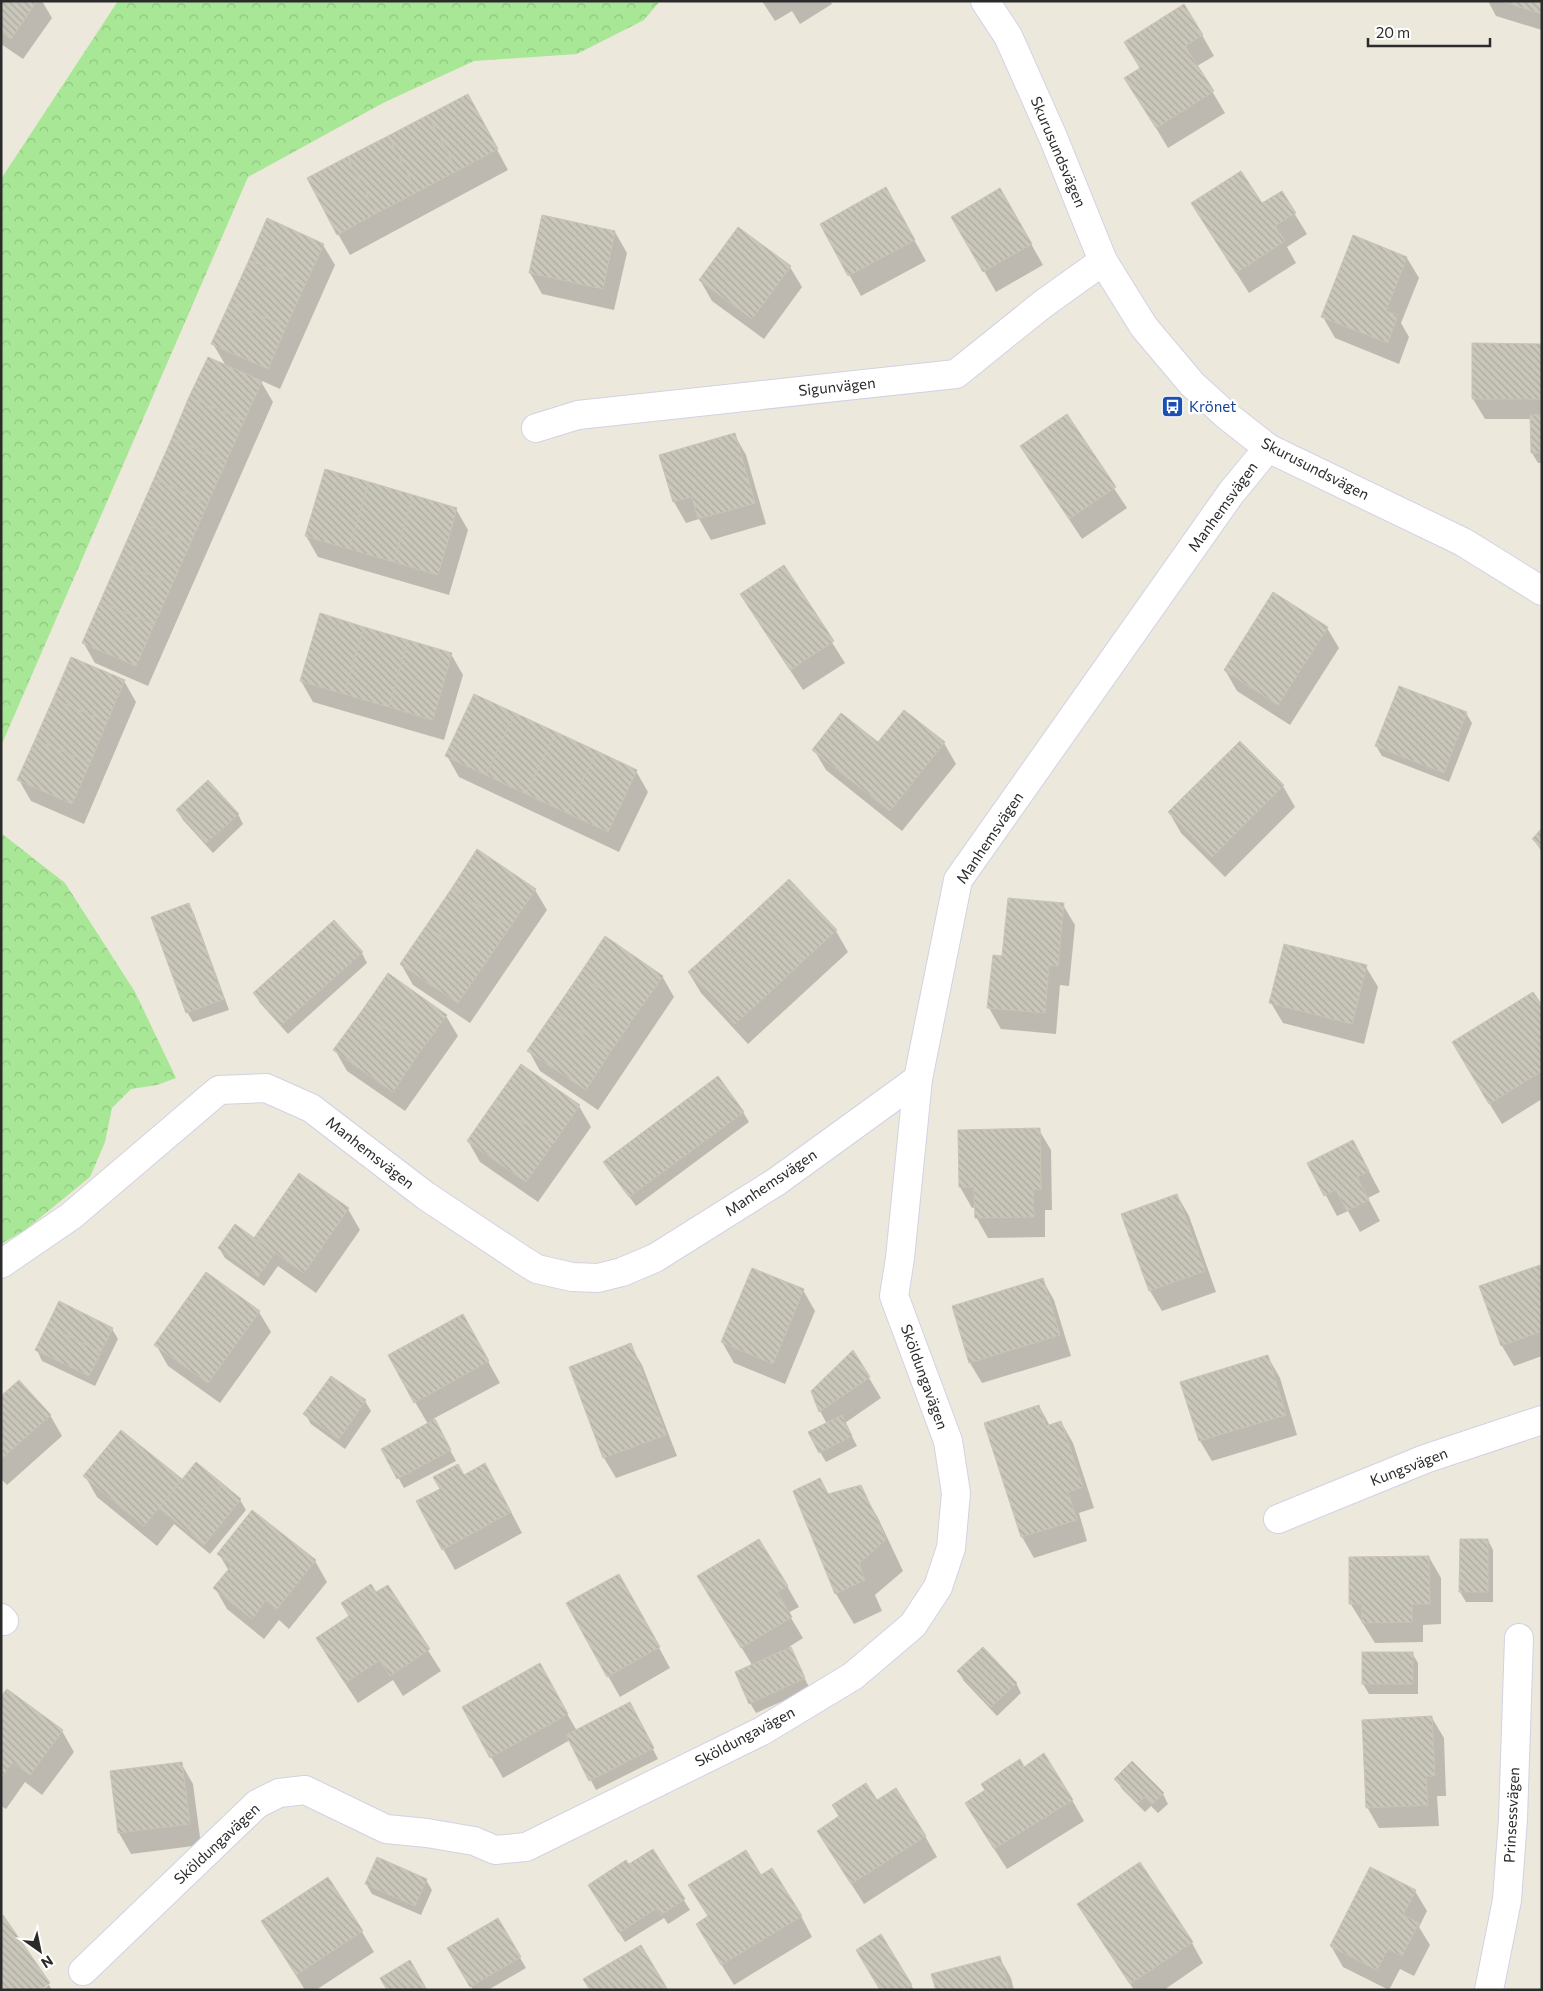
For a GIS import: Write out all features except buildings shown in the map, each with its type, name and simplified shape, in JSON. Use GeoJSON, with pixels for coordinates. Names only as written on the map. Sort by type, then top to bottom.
{"type":"FeatureCollection","features":[{"type":"Feature","properties":{"kind":"street","name":"Skurusundsvägen"},"geometry":{"type":"LineString","coordinates":[[985,1],[1008,36],[1053,137],[1103,261],[1144,327],[1192,384],[1226,415],[1268,448],[1463,542],[1542,591]]}},
{"type":"Feature","properties":{"kind":"street","name":"Sigunvägen"},"geometry":{"type":"LineString","coordinates":[[536,428],[578,415],[956,374],[1042,304],[1103,261]]}},
{"type":"Feature","properties":{"kind":"street","name":"Manhemsvägen"},"geometry":{"type":"LineString","coordinates":[[1,1264],[71,1216],[219,1090],[266,1088],[311,1108],[426,1196],[537,1269],[572,1277],[598,1278],[622,1272],[654,1258],[776,1182],[918,1079],[958,880],[1231,493],[1268,448]]}},
{"type":"Feature","properties":{"kind":"street","name":"Sköldungavägen"},"geometry":{"type":"LineString","coordinates":[[83,1971],[257,1804],[279,1793],[305,1790],[386,1829],[427,1833],[474,1841],[495,1850],[526,1847],[762,1730],[853,1676],[913,1625],[938,1587],[951,1548],[956,1493],[948,1441],[894,1296],[900,1258],[918,1079]]}},
{"type":"Feature","properties":{"kind":"street","name":"Kungsvägen"},"geometry":{"type":"LineString","coordinates":[[1278,1519],[1425,1459],[1542,1420]]}},
{"type":"Feature","properties":{"kind":"street","name":"Prinsessvägen"},"geometry":{"type":"LineString","coordinates":[[1489,1990],[1507,1900],[1513,1819],[1519,1638]]}},
{"type":"Feature","properties":{"kind":"green space"},"geometry":{"type":"Polygon","coordinates":[[[118,1],[660,1],[644,20],[577,54],[474,61],[383,103],[248,177],[1,746],[1,179],[118,1]]]}},
{"type":"Feature","properties":{"kind":"green space"},"geometry":{"type":"Polygon","coordinates":[[[1,833],[65,883],[135,992],[176,1078],[157,1085],[131,1089],[112,1108],[105,1142],[90,1177],[25,1230],[1,1244],[1,833]]]}},
{"type":"Feature","properties":{"kind":"place","name":"Krönet"},"geometry":{"type":"Point","coordinates":[1173,407]}}]}
